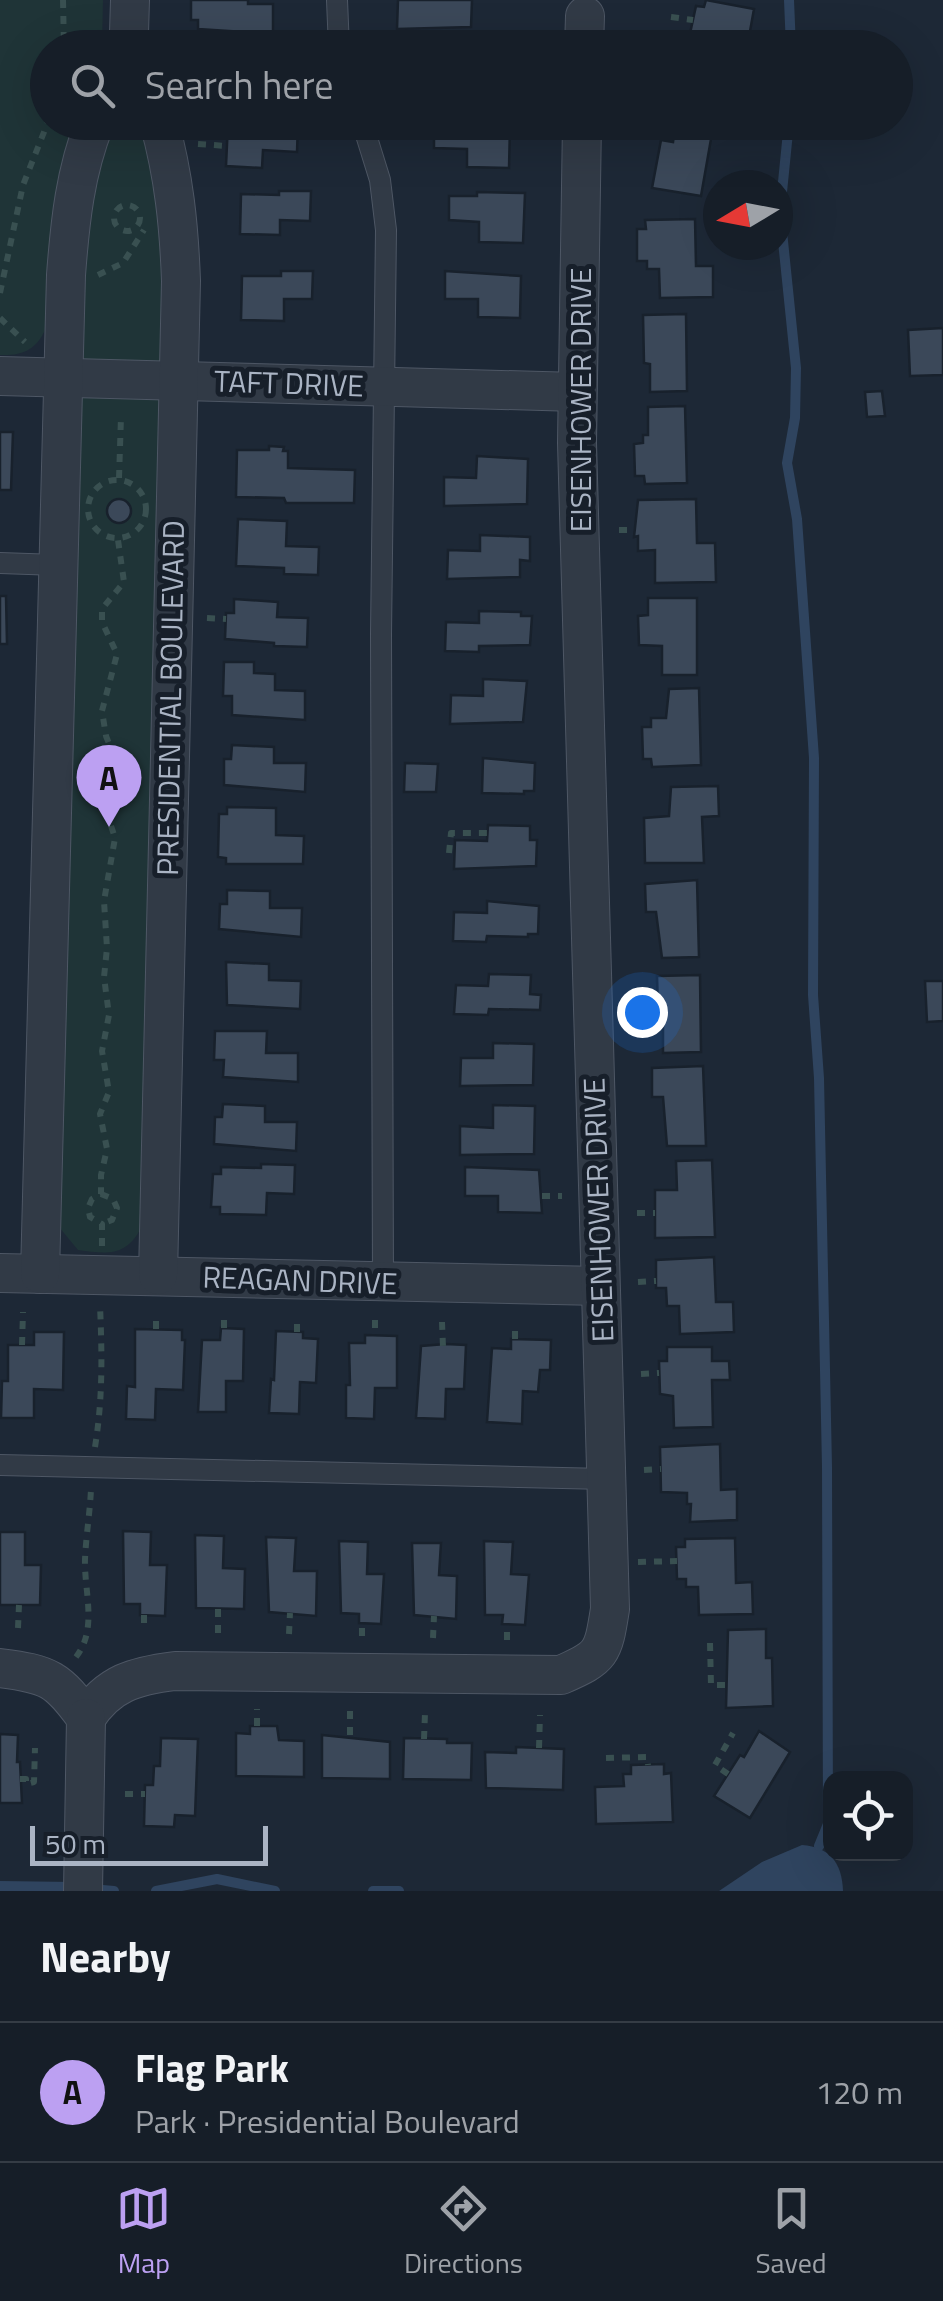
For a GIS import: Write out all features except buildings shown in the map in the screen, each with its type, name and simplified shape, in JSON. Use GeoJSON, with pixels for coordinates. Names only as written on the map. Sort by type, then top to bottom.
{"type":"FeatureCollection","features":[{"type":"Feature","properties":{"kind":"street"},"geometry":{"type":"LineString","coordinates":[[40,1274],[63,378],[71,209],[88,140]]}},
{"type":"Feature","properties":{"kind":"street","name":"PRESIDENTIAL BOULEVARD"},"geometry":{"type":"LineString","coordinates":[[158,1276],[178,380],[179,218],[172,169],[173,140]]}},
{"type":"Feature","properties":{"kind":"street","name":"EISENHOWER DRIVE"},"geometry":{"type":"LineString","coordinates":[[86,1718],[116,1684],[140,1676],[175,1671],[561,1675],[592,1662],[605,1638],[610,1609],[577,392],[582,140]]}},
{"type":"Feature","properties":{"kind":"street","name":"TAFT DRIVE"},"geometry":{"type":"LineString","coordinates":[[0,376],[577,392]]}},
{"type":"Feature","properties":{"kind":"street","name":"REAGAN DRIVE"},"geometry":{"type":"LineString","coordinates":[[0,1273],[600,1286]]}},
{"type":"Feature","properties":{"kind":"street"},"geometry":{"type":"LineString","coordinates":[[0,1668],[42,1675],[61,1684],[86,1718],[83,1891]]}},
{"type":"Feature","properties":{"kind":"lane"},"geometry":{"type":"LineString","coordinates":[[337,0],[338,30]]}},
{"type":"Feature","properties":{"kind":"lane"},"geometry":{"type":"LineString","coordinates":[[368,140],[385,211],[383,1283]]}},
{"type":"Feature","properties":{"kind":"lane"},"geometry":{"type":"LineString","coordinates":[[0,563],[57,565]]}},
{"type":"Feature","properties":{"kind":"lane"},"geometry":{"type":"LineString","coordinates":[[0,1464],[606,1479]]}},
{"type":"Feature","properties":{"kind":"path"},"geometry":{"type":"LineString","coordinates":[[63,0],[64,30]]}},
{"type":"Feature","properties":{"kind":"path"},"geometry":{"type":"LineString","coordinates":[[671,17],[693,20]]}},
{"type":"Feature","properties":{"kind":"path"},"geometry":{"type":"LineString","coordinates":[[0,293],[22,185],[41,140]]}},
{"type":"Feature","properties":{"kind":"path"},"geometry":{"type":"LineString","coordinates":[[202,140],[227,146]]}},
{"type":"Feature","properties":{"kind":"path"},"geometry":{"type":"LineString","coordinates":[[144,219],[130,205],[121,206],[114,218],[116,226],[127,232],[144,219],[152,218],[152,236]]}},
{"type":"Feature","properties":{"kind":"path"},"geometry":{"type":"LineString","coordinates":[[97,218],[114,218]]}},
{"type":"Feature","properties":{"kind":"path"},"geometry":{"type":"LineString","coordinates":[[93,261],[92,278],[123,263],[135,248],[144,219]]}},
{"type":"Feature","properties":{"kind":"path"},"geometry":{"type":"LineString","coordinates":[[0,318],[34,350]]}},
{"type":"Feature","properties":{"kind":"path"},"geometry":{"type":"LineString","coordinates":[[119,478],[121,417]]}},
{"type":"Feature","properties":{"kind":"path"},"geometry":{"type":"LineString","coordinates":[[119,478],[142,495],[145,513],[140,527],[118,540],[106,537],[89,515],[96,489],[119,478]]}},
{"type":"Feature","properties":{"kind":"path"},"geometry":{"type":"LineString","coordinates":[[618,530],[634,530]]}},
{"type":"Feature","properties":{"kind":"path"},"geometry":{"type":"LineString","coordinates":[[101,1194],[100,1175],[107,1149],[100,1114],[108,1092],[102,1051],[109,1015],[104,977],[104,901],[114,838],[103,801],[114,758],[102,711],[117,654],[102,622],[102,609],[124,582],[118,540]]}},
{"type":"Feature","properties":{"kind":"path"},"geometry":{"type":"LineString","coordinates":[[206,618],[226,619]]}},
{"type":"Feature","properties":{"kind":"path"},"geometry":{"type":"LineString","coordinates":[[449,853],[450,833],[487,833]]}},
{"type":"Feature","properties":{"kind":"path"},"geometry":{"type":"LineString","coordinates":[[101,1194],[114,1199],[117,1208],[112,1220],[102,1224],[90,1218],[88,1208],[92,1199],[101,1194]]}},
{"type":"Feature","properties":{"kind":"path"},"geometry":{"type":"LineString","coordinates":[[542,1196],[562,1196]]}},
{"type":"Feature","properties":{"kind":"path"},"geometry":{"type":"LineString","coordinates":[[637,1214],[655,1213]]}},
{"type":"Feature","properties":{"kind":"path"},"geometry":{"type":"LineString","coordinates":[[101,1254],[102,1224]]}},
{"type":"Feature","properties":{"kind":"path"},"geometry":{"type":"LineString","coordinates":[[638,1282],[656,1281]]}},
{"type":"Feature","properties":{"kind":"path"},"geometry":{"type":"LineString","coordinates":[[22,1345],[23,1312]]}},
{"type":"Feature","properties":{"kind":"path"},"geometry":{"type":"LineString","coordinates":[[156,1315],[156,1329]]}},
{"type":"Feature","properties":{"kind":"path"},"geometry":{"type":"LineString","coordinates":[[224,1316],[224,1328]]}},
{"type":"Feature","properties":{"kind":"path"},"geometry":{"type":"LineString","coordinates":[[297,1332],[298,1318]]}},
{"type":"Feature","properties":{"kind":"path"},"geometry":{"type":"LineString","coordinates":[[374,1320],[374,1336]]}},
{"type":"Feature","properties":{"kind":"path"},"geometry":{"type":"LineString","coordinates":[[442,1322],[443,1346]]}},
{"type":"Feature","properties":{"kind":"path"},"geometry":{"type":"LineString","coordinates":[[514,1339],[515,1324]]}},
{"type":"Feature","properties":{"kind":"path"},"geometry":{"type":"LineString","coordinates":[[641,1374],[660,1373]]}},
{"type":"Feature","properties":{"kind":"path"},"geometry":{"type":"LineString","coordinates":[[644,1470],[661,1469]]}},
{"type":"Feature","properties":{"kind":"path"},"geometry":{"type":"LineString","coordinates":[[18,1628],[19,1605]]}},
{"type":"Feature","properties":{"kind":"path"},"geometry":{"type":"LineString","coordinates":[[218,1608],[218,1632]]}},
{"type":"Feature","properties":{"kind":"path"},"geometry":{"type":"LineString","coordinates":[[289,1634],[290,1613]]}},
{"type":"Feature","properties":{"kind":"path"},"geometry":{"type":"LineString","coordinates":[[144,1615],[144,1631]]}},
{"type":"Feature","properties":{"kind":"path"},"geometry":{"type":"LineString","coordinates":[[433,1638],[434,1616]]}},
{"type":"Feature","properties":{"kind":"path"},"geometry":{"type":"LineString","coordinates":[[362,1623],[362,1636]]}},
{"type":"Feature","properties":{"kind":"path"},"geometry":{"type":"LineString","coordinates":[[507,1640],[508,1624]]}},
{"type":"Feature","properties":{"kind":"path"},"geometry":{"type":"LineString","coordinates":[[710,1643],[711,1685],[726,1685]]}},
{"type":"Feature","properties":{"kind":"path"},"geometry":{"type":"LineString","coordinates":[[257,1708],[257,1726]]}},
{"type":"Feature","properties":{"kind":"path"},"geometry":{"type":"LineString","coordinates":[[350,1711],[350,1738]]}},
{"type":"Feature","properties":{"kind":"path"},"geometry":{"type":"LineString","coordinates":[[424,1739],[425,1713]]}},
{"type":"Feature","properties":{"kind":"path"},"geometry":{"type":"LineString","coordinates":[[539,1748],[540,1715]]}},
{"type":"Feature","properties":{"kind":"path"},"geometry":{"type":"LineString","coordinates":[[728,1774],[715,1765],[733,1733]]}},
{"type":"Feature","properties":{"kind":"path"},"geometry":{"type":"LineString","coordinates":[[20,1779],[26,1779],[26,1784],[34,1782],[36,1748]]}},
{"type":"Feature","properties":{"kind":"path"},"geometry":{"type":"LineString","coordinates":[[606,1758],[647,1757],[648,1765]]}},
{"type":"Feature","properties":{"kind":"path"},"geometry":{"type":"LineString","coordinates":[[125,1794],[145,1794]]}},
{"type":"Feature","properties":{"kind":"green space"},"geometry":{"type":"Polygon","coordinates":[[[0,0],[103,0],[102,30],[30,30],[30,140],[69,140],[45,330],[33,347],[22,353],[0,355],[0,0]]]}},
{"type":"Feature","properties":{"kind":"green space"},"geometry":{"type":"Polygon","coordinates":[[[105,140],[146,140],[157,172],[165,231],[141,1228],[122,1249],[107,1252],[78,1250],[59,1227],[82,202],[105,140]]]}},
{"type":"Feature","properties":{"kind":"water"},"geometry":{"type":"Polygon","coordinates":[[[802,1845],[812,1846],[823,1851],[823,1861],[835,1861],[843,1891],[719,1891],[762,1862],[802,1845]]]}},
{"type":"Feature","properties":{"kind":"waterway"},"geometry":{"type":"LineString","coordinates":[[789,0],[790,30]]}},
{"type":"Feature","properties":{"kind":"waterway"},"geometry":{"type":"LineString","coordinates":[[787,140],[780,212],[796,368],[795,418],[787,463],[797,519],[814,758],[813,995],[819,1078],[827,1467],[828,1824],[819,1846]]}},
{"type":"Feature","properties":{"kind":"waterway"},"geometry":{"type":"LineString","coordinates":[[156,1891],[217,1879],[275,1891]]}},
{"type":"Feature","properties":{"kind":"waterway"},"geometry":{"type":"LineString","coordinates":[[0,1886],[74,1887]]}},
{"type":"Feature","properties":{"kind":"waterway"},"geometry":{"type":"LineString","coordinates":[[91,1889],[114,1891]]}},
{"type":"Feature","properties":{"kind":"waterway"},"geometry":{"type":"LineString","coordinates":[[373,1891],[399,1891]]}},
{"type":"Feature","properties":{"kind":"place","name":"Flag Park"},"geometry":{"type":"Point","coordinates":[109,827]}}]}
